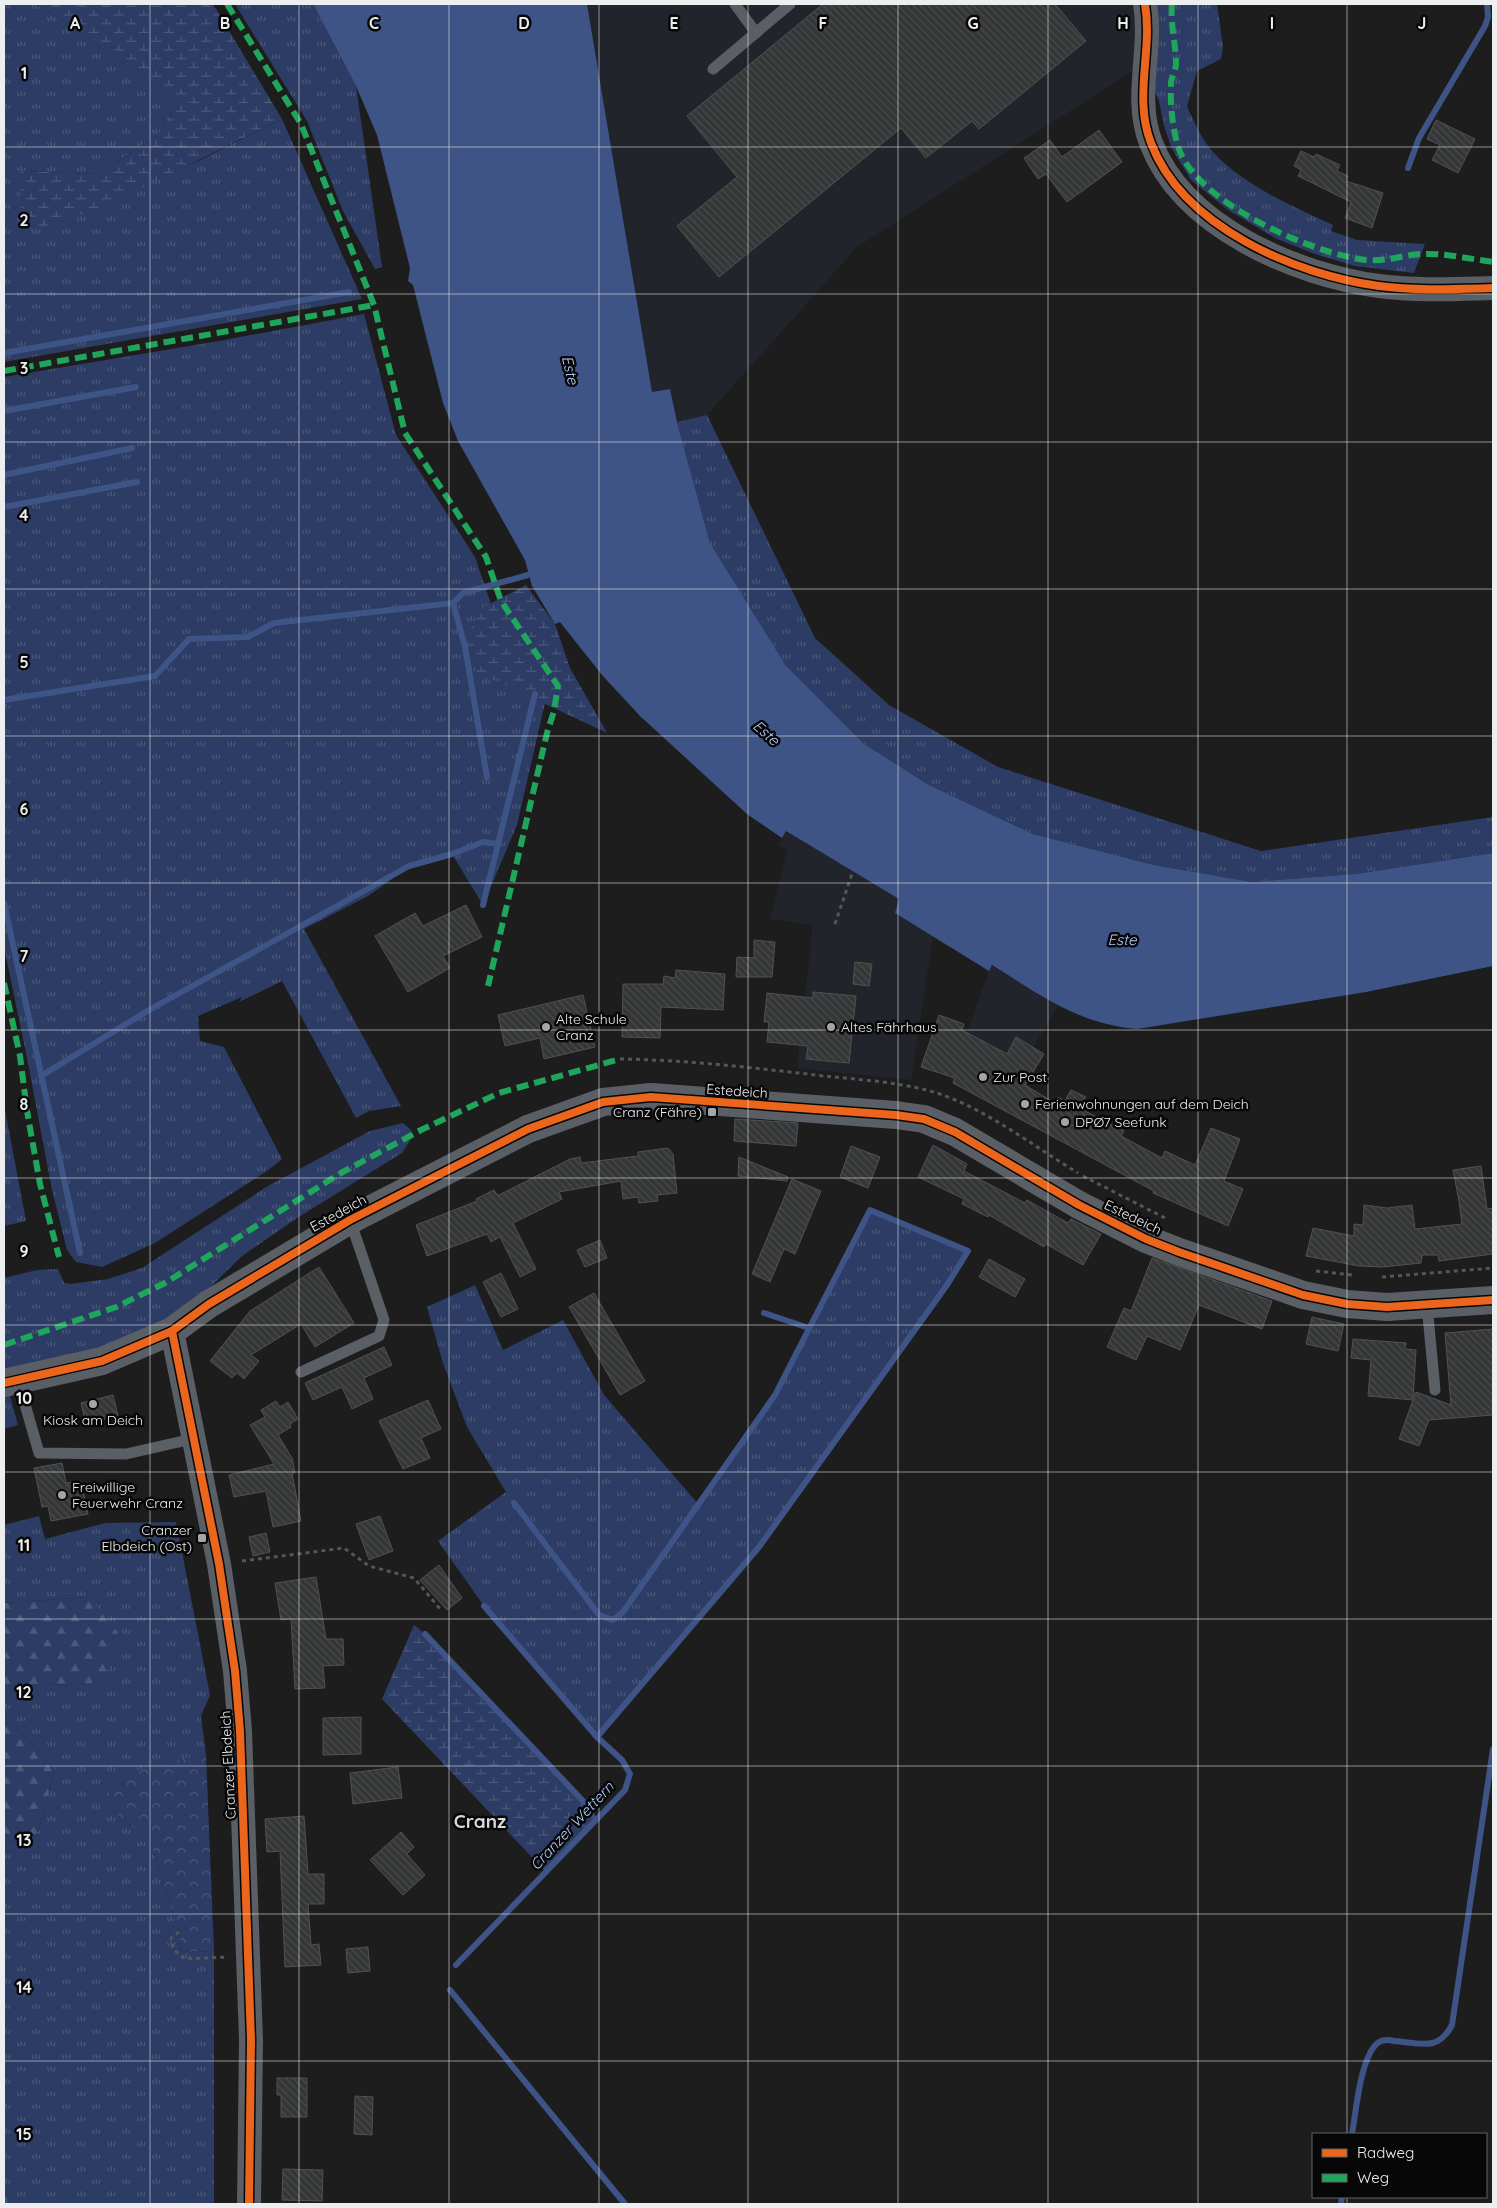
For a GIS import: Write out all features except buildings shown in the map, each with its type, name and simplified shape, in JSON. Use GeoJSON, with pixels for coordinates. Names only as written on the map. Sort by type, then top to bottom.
{"type":"FeatureCollection","features":[{"type":"Feature","properties":{"kind":"street"},"geometry":{"type":"LineString","coordinates":[[1145,4],[1148,30],[1142,81],[1142,103],[1151,143],[1173,181],[1202,211],[1242,239],[1266,252],[1322,275],[1379,286],[1433,290],[1493,288]]}},
{"type":"Feature","properties":{"kind":"street","name":"Estedeich"},"geometry":{"type":"LineString","coordinates":[[11,1382],[102,1361],[172,1331],[209,1304],[350,1220],[528,1129],[603,1102],[651,1097],[852,1112],[924,1120],[955,1132],[1079,1205],[1146,1239],[1303,1295],[1347,1304],[1379,1307],[1493,1300]]}},
{"type":"Feature","properties":{"kind":"street","name":"Cranzer Elbdeich"},"geometry":{"type":"LineString","coordinates":[[172,1331],[192,1439],[219,1564],[236,1681],[250,2040],[248,2204]]}},
{"type":"Feature","properties":{"kind":"lane"},"geometry":{"type":"LineString","coordinates":[[735,4],[756,33]]}},
{"type":"Feature","properties":{"kind":"lane"},"geometry":{"type":"LineString","coordinates":[[713,69],[790,4]]}},
{"type":"Feature","properties":{"kind":"lane"},"geometry":{"type":"LineString","coordinates":[[301,1372],[379,1336],[384,1320],[350,1220]]}},
{"type":"Feature","properties":{"kind":"lane"},"geometry":{"type":"LineString","coordinates":[[1427,1305],[1435,1390]]}},
{"type":"Feature","properties":{"kind":"lane"},"geometry":{"type":"LineString","coordinates":[[11,1382],[39,1453],[126,1454],[192,1439]]}},
{"type":"Feature","properties":{"kind":"path"},"geometry":{"type":"LineString","coordinates":[[835,924],[852,871]]}},
{"type":"Feature","properties":{"kind":"path"},"geometry":{"type":"LineString","coordinates":[[1382,1277],[1493,1268]]}},
{"type":"Feature","properties":{"kind":"path"},"geometry":{"type":"LineString","coordinates":[[219,1564],[344,1548],[369,1566],[414,1578],[441,1610]]}},
{"type":"Feature","properties":{"kind":"path"},"geometry":{"type":"LineString","coordinates":[[179,1932],[171,1938],[173,1949],[186,1959],[248,1956]]}},
{"type":"Feature","properties":{"kind":"shaded area"},"geometry":{"type":"Polygon","coordinates":[[[587,4],[1132,4],[1145,63],[857,247],[707,415],[677,422],[670,389],[652,393],[587,4]]]}},
{"type":"Feature","properties":{"kind":"shaded area"},"geometry":{"type":"Polygon","coordinates":[[[786,831],[899,899],[895,913],[933,936],[911,1080],[797,1068],[813,925],[770,919],[787,850],[779,845],[786,831]]]}},
{"type":"Feature","properties":{"kind":"shaded area"},"geometry":{"type":"Polygon","coordinates":[[[991,965],[1058,1006],[998,1106],[950,1080],[991,965]]]}},
{"type":"Feature","properties":{"kind":"green space"},"geometry":{"type":"Polygon","coordinates":[[[4,4],[35,4],[67,22],[177,104],[158,135],[98,174],[21,171],[21,233],[198,161],[282,119],[362,299],[4,362],[4,4]]]}},
{"type":"Feature","properties":{"kind":"green space"},"geometry":{"type":"Polygon","coordinates":[[[35,4],[213,4],[282,119],[101,208],[21,234],[21,171],[98,174],[158,135],[177,104],[67,22],[35,4]]]}},
{"type":"Feature","properties":{"kind":"green space"},"geometry":{"type":"Polygon","coordinates":[[[235,4],[313,4],[356,86],[382,267],[375,269],[343,211],[307,121],[235,4]]]}},
{"type":"Feature","properties":{"kind":"green space"},"geometry":{"type":"Polygon","coordinates":[[[1155,4],[1217,4],[1223,47],[1221,59],[1197,71],[1187,106],[1202,137],[1214,153],[1240,176],[1285,202],[1333,225],[1331,231],[1357,240],[1425,244],[1414,273],[1355,266],[1315,254],[1277,239],[1228,210],[1191,180],[1172,149],[1164,126],[1159,101],[1152,84],[1155,4]]]}},
{"type":"Feature","properties":{"kind":"green space"},"geometry":{"type":"Polygon","coordinates":[[[364,314],[396,435],[475,557],[491,604],[548,690],[517,825],[483,905],[452,854],[414,864],[368,896],[304,929],[401,1106],[369,1111],[356,1118],[282,981],[239,1002],[242,997],[198,1016],[200,1041],[224,1047],[282,1159],[267,1171],[155,1243],[102,1267],[76,1262],[67,1250],[52,1190],[4,947],[4,377],[219,341],[364,314]]]}},
{"type":"Feature","properties":{"kind":"green space"},"geometry":{"type":"Polygon","coordinates":[[[707,415],[815,638],[889,705],[998,767],[1261,851],[1493,817],[1493,853],[1355,874],[1252,882],[1154,865],[1033,834],[929,785],[863,743],[786,667],[710,543],[677,422],[707,415]]]}},
{"type":"Feature","properties":{"kind":"green space"},"geometry":{"type":"Polygon","coordinates":[[[526,585],[555,624],[570,668],[607,733],[477,672],[469,632],[480,609],[526,585]]]}},
{"type":"Feature","properties":{"kind":"green space"},"geometry":{"type":"Polygon","coordinates":[[[4,1104],[26,1221],[4,1226],[4,1104]]]}},
{"type":"Feature","properties":{"kind":"green space"},"geometry":{"type":"Polygon","coordinates":[[[403,1123],[411,1130],[412,1137],[402,1153],[297,1218],[242,1256],[197,1300],[153,1326],[106,1346],[4,1371],[4,1278],[37,1270],[58,1269],[64,1283],[70,1284],[108,1279],[142,1268],[268,1186],[370,1131],[403,1123]]]}},
{"type":"Feature","properties":{"kind":"green space"},"geometry":{"type":"Polygon","coordinates":[[[870,1210],[968,1251],[947,1285],[759,1547],[597,1737],[484,1606],[438,1541],[506,1492],[467,1427],[443,1363],[427,1307],[475,1285],[503,1350],[563,1320],[604,1395],[699,1505],[775,1395],[870,1210]]]}},
{"type":"Feature","properties":{"kind":"green space"},"geometry":{"type":"Polygon","coordinates":[[[9,1393],[18,1425],[4,1429],[4,1395],[9,1393]]]}},
{"type":"Feature","properties":{"kind":"green space"},"geometry":{"type":"Polygon","coordinates":[[[39,1516],[45,1539],[105,1523],[176,1522],[210,1695],[201,1716],[206,1755],[157,1764],[113,1811],[150,1841],[179,1932],[181,1952],[214,1951],[214,2204],[4,2204],[4,1843],[37,1836],[55,1770],[4,1714],[4,1686],[105,1683],[89,1597],[4,1603],[4,1525],[39,1516]]]}},
{"type":"Feature","properties":{"kind":"green space"},"geometry":{"type":"Polygon","coordinates":[[[90,1597],[118,1633],[105,1683],[4,1686],[4,1603],[90,1597]]]}},
{"type":"Feature","properties":{"kind":"green space"},"geometry":{"type":"Polygon","coordinates":[[[414,1625],[425,1634],[598,1818],[546,1872],[382,1699],[414,1625]]]}},
{"type":"Feature","properties":{"kind":"green space"},"geometry":{"type":"Polygon","coordinates":[[[4,1714],[55,1770],[37,1836],[4,1843],[4,1714]]]}},
{"type":"Feature","properties":{"kind":"green space"},"geometry":{"type":"Polygon","coordinates":[[[206,1755],[214,1951],[181,1952],[179,1932],[150,1841],[113,1811],[110,1793],[118,1776],[157,1764],[206,1755]]]}},
{"type":"Feature","properties":{"kind":"water","name":"Este"},"geometry":{"type":"Polygon","coordinates":[[[313,4],[587,4],[652,392],[670,389],[677,422],[710,543],[786,666],[863,743],[929,785],[1033,834],[1154,865],[1252,882],[1355,874],[1493,853],[1493,966],[1366,992],[1137,1029],[1116,1026],[1096,1021],[1060,1006],[992,965],[989,971],[895,913],[899,899],[786,831],[782,838],[747,814],[640,716],[602,675],[560,622],[555,624],[532,586],[525,560],[458,441],[443,403],[413,285],[408,281],[410,268],[377,135],[356,86],[313,4]]]}},
{"type":"Feature","properties":{"kind":"waterway"},"geometry":{"type":"LineString","coordinates":[[1408,168],[1419,138],[1485,26],[1488,17],[1487,4]]}},
{"type":"Feature","properties":{"kind":"waterway"},"geometry":{"type":"LineString","coordinates":[[4,353],[349,292]]}},
{"type":"Feature","properties":{"kind":"waterway"},"geometry":{"type":"LineString","coordinates":[[4,411],[136,387]]}},
{"type":"Feature","properties":{"kind":"waterway"},"geometry":{"type":"LineString","coordinates":[[4,475],[132,448]]}},
{"type":"Feature","properties":{"kind":"waterway"},"geometry":{"type":"LineString","coordinates":[[4,507],[137,482]]}},
{"type":"Feature","properties":{"kind":"waterway"},"geometry":{"type":"LineString","coordinates":[[4,700],[155,676],[189,639],[248,637],[274,623],[453,603],[463,593],[528,575]]}},
{"type":"Feature","properties":{"kind":"waterway"},"geometry":{"type":"LineString","coordinates":[[453,603],[465,647],[487,777]]}},
{"type":"Feature","properties":{"kind":"waterway"},"geometry":{"type":"LineString","coordinates":[[41,1076],[149,1010],[409,866],[452,854],[483,842],[498,844],[535,694]]}},
{"type":"Feature","properties":{"kind":"waterway"},"geometry":{"type":"LineString","coordinates":[[483,905],[498,844]]}},
{"type":"Feature","properties":{"kind":"waterway"},"geometry":{"type":"LineString","coordinates":[[4,903],[80,1253]]}},
{"type":"Feature","properties":{"kind":"waterway"},"geometry":{"type":"LineString","coordinates":[[514,1503],[599,1615],[613,1620],[623,1612],[775,1395],[870,1210],[968,1251],[947,1285],[759,1547],[597,1737]]}},
{"type":"Feature","properties":{"kind":"waterway"},"geometry":{"type":"LineString","coordinates":[[764,1313],[809,1328]]}},
{"type":"Feature","properties":{"kind":"waterway","name":"Cranzer Wettern"},"geometry":{"type":"LineString","coordinates":[[456,1965],[625,1790],[630,1774],[622,1760],[597,1737],[484,1606]]}},
{"type":"Feature","properties":{"kind":"waterway"},"geometry":{"type":"LineString","coordinates":[[425,1634],[584,1802]]}},
{"type":"Feature","properties":{"kind":"waterway"},"geometry":{"type":"LineString","coordinates":[[1352,2133],[1363,2071],[1367,2059],[1379,2042],[1389,2040],[1428,2044],[1441,2039],[1447,2034],[1452,2025],[1493,1749]]}},
{"type":"Feature","properties":{"kind":"waterway","name":"Cranzer Wettern"},"geometry":{"type":"LineString","coordinates":[[450,1990],[625,2204]]}},
{"type":"Feature","properties":{"kind":"waterway"},"geometry":{"type":"LineString","coordinates":[[1341,2204],[1342,2198]]}},
{"type":"Feature","properties":{"kind":"waterway"},"geometry":{"type":"LineString","coordinates":[[4,2199],[5,2204]]}},
{"type":"Feature","properties":{"kind":"marked path"},"geometry":{"type":"LineString","coordinates":[[227,4],[301,124],[374,305],[405,433],[486,557],[501,601],[558,686],[554,711],[547,733],[488,986]]}},
{"type":"Feature","properties":{"kind":"marked path"},"geometry":{"type":"LineString","coordinates":[[1172,4],[1176,64],[1171,82],[1174,130],[1178,146],[1188,167],[1207,187],[1258,222],[1287,236],[1343,256],[1373,260],[1431,254],[1493,262]]}},
{"type":"Feature","properties":{"kind":"marked path"},"geometry":{"type":"LineString","coordinates":[[4,371],[374,305]]}},
{"type":"Feature","properties":{"kind":"marked path"},"geometry":{"type":"LineString","coordinates":[[4,983],[20,1056],[27,1111],[40,1184],[59,1257]]}},
{"type":"Feature","properties":{"kind":"marked path"},"geometry":{"type":"LineString","coordinates":[[4,1345],[116,1307],[165,1283],[341,1173],[421,1130],[499,1093],[620,1059]]}},
{"type":"Feature","properties":{"kind":"cycle path"},"geometry":{"type":"LineString","coordinates":[[1145,4],[1147,39],[1143,91],[1146,126],[1151,143],[1167,173],[1188,199],[1215,222],[1246,242],[1279,258],[1313,271],[1347,280],[1408,289],[1493,288]]}},
{"type":"Feature","properties":{"kind":"cycle path"},"geometry":{"type":"LineString","coordinates":[[4,1383],[102,1361],[172,1331],[209,1304],[350,1220],[528,1129],[603,1102],[651,1097],[896,1115],[924,1119],[955,1132],[1079,1205],[1146,1239],[1303,1295],[1347,1304],[1387,1307],[1493,1300]]}},
{"type":"Feature","properties":{"kind":"cycle path"},"geometry":{"type":"LineString","coordinates":[[172,1331],[219,1564],[235,1671],[240,1731],[251,2040],[249,2204]]}},
{"type":"Feature","properties":{"kind":"place","name":"Alte Schule Cranz"},"geometry":{"type":"Point","coordinates":[546,1027]}},
{"type":"Feature","properties":{"kind":"place","name":"Altes Fährhaus"},"geometry":{"type":"Point","coordinates":[831,1027]}},
{"type":"Feature","properties":{"kind":"place","name":"Zur Post"},"geometry":{"type":"Point","coordinates":[983,1077]}},
{"type":"Feature","properties":{"kind":"place","name":"Ferienwohnungen auf dem Deich"},"geometry":{"type":"Point","coordinates":[1025,1104]}},
{"type":"Feature","properties":{"kind":"place","name":"Cranz (Fähre)"},"geometry":{"type":"Point","coordinates":[712,1112]}},
{"type":"Feature","properties":{"kind":"place","name":"DPØ7 Seefunk"},"geometry":{"type":"Point","coordinates":[1065,1122]}},
{"type":"Feature","properties":{"kind":"place","name":"Kiosk am Deich"},"geometry":{"type":"Point","coordinates":[93,1404]}},
{"type":"Feature","properties":{"kind":"place","name":"Freiwillige Feuerwehr Cranz"},"geometry":{"type":"Point","coordinates":[62,1495]}},
{"type":"Feature","properties":{"kind":"place","name":"Cranzer Elbdeich (Ost)"},"geometry":{"type":"Point","coordinates":[202,1538]}},
{"type":"Feature","properties":{"kind":"district","name":"Cranz"},"geometry":{"type":"Point","coordinates":[480,1821]}}]}
